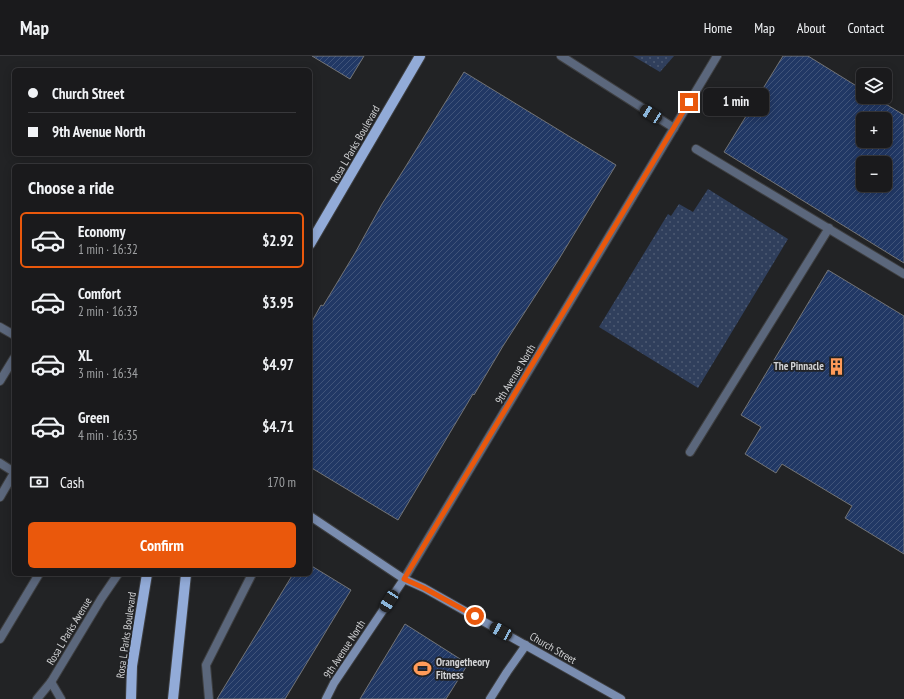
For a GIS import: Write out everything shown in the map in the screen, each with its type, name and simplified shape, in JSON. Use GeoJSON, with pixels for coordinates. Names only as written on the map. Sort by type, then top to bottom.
{"type":"FeatureCollection","features":[{"type":"Feature","properties":{"kind":"main road","name":"Rosa L Parks Boulevard"},"geometry":{"type":"LineString","coordinates":[[312,241],[420,56]]}},
{"type":"Feature","properties":{"kind":"main road","name":"Church Street"},"geometry":{"type":"LineString","coordinates":[[312,517],[404,579],[424,588],[621,699]]}},
{"type":"Feature","properties":{"kind":"main road","name":"Rosa L Parks Boulevard"},"geometry":{"type":"LineString","coordinates":[[131,699],[132,666],[148,576]]}},
{"type":"Feature","properties":{"kind":"main road"},"geometry":{"type":"LineString","coordinates":[[173,699],[186,576]]}},
{"type":"Feature","properties":{"kind":"main road","name":"9th Avenue North"},"geometry":{"type":"LineString","coordinates":[[326,699],[334,683],[404,579]]}},
{"type":"Feature","properties":{"kind":"main road"},"geometry":{"type":"LineString","coordinates":[[490,699],[526,645]]}},
{"type":"Feature","properties":{"kind":"street"},"geometry":{"type":"LineString","coordinates":[[561,56],[674,128]]}},
{"type":"Feature","properties":{"kind":"street","name":"9th Avenue North"},"geometry":{"type":"LineString","coordinates":[[404,579],[717,56]]}},
{"type":"Feature","properties":{"kind":"street"},"geometry":{"type":"LineString","coordinates":[[696,149],[904,274]]}},
{"type":"Feature","properties":{"kind":"street"},"geometry":{"type":"LineString","coordinates":[[690,452],[829,228]]}},
{"type":"Feature","properties":{"kind":"street"},"geometry":{"type":"LineString","coordinates":[[0,327],[12,334]]}},
{"type":"Feature","properties":{"kind":"street"},"geometry":{"type":"LineString","coordinates":[[0,380],[12,361]]}},
{"type":"Feature","properties":{"kind":"street"},"geometry":{"type":"LineString","coordinates":[[0,463],[12,472]]}},
{"type":"Feature","properties":{"kind":"street"},"geometry":{"type":"LineString","coordinates":[[0,497],[12,476]]}},
{"type":"Feature","properties":{"kind":"street"},"geometry":{"type":"LineString","coordinates":[[0,639],[38,576]]}},
{"type":"Feature","properties":{"kind":"street","name":"Rosa L Parks Avenue"},"geometry":{"type":"LineString","coordinates":[[37,699],[51,682],[117,576]]}},
{"type":"Feature","properties":{"kind":"street"},"geometry":{"type":"LineString","coordinates":[[210,699],[206,665],[251,576]]}},
{"type":"Feature","properties":{"kind":"street"},"geometry":{"type":"LineString","coordinates":[[51,682],[61,699]]}},
{"type":"Feature","properties":{"kind":"shaded area"},"geometry":{"type":"Polygon","coordinates":[[[633,56],[674,56],[660,72],[633,56]]]}},
{"type":"Feature","properties":{"kind":"shaded area"},"geometry":{"type":"Polygon","coordinates":[[[708,189],[788,239],[698,388],[599,327],[668,214],[671,216],[679,204],[693,212],[708,189]]]}},
{"type":"Feature","properties":{"kind":"building"},"geometry":{"type":"Polygon","coordinates":[[[312,56],[364,56],[350,79],[312,56]]]}},
{"type":"Feature","properties":{"kind":"building"},"geometry":{"type":"Polygon","coordinates":[[[783,56],[808,56],[856,86],[856,104],[886,104],[904,115],[904,263],[724,152],[783,56]]]}},
{"type":"Feature","properties":{"kind":"building"},"geometry":{"type":"Polygon","coordinates":[[[464,72],[616,165],[559,259],[503,346],[474,395],[473,394],[398,520],[312,468],[312,321],[321,305],[323,306],[382,204],[464,72]]]}},
{"type":"Feature","properties":{"kind":"building","name":"The Pinnacle"},"geometry":{"type":"Polygon","coordinates":[[[828,270],[904,316],[904,554],[845,518],[852,506],[782,464],[776,473],[745,454],[761,427],[741,415],[828,270]]]}},
{"type":"Feature","properties":{"kind":"building"},"geometry":{"type":"Polygon","coordinates":[[[312,566],[351,590],[285,699],[217,699],[292,576],[312,576],[312,566]]]}},
{"type":"Feature","properties":{"kind":"building"},"geometry":{"type":"Polygon","coordinates":[[[405,624],[468,664],[446,699],[360,699],[405,624]]]}},
{"type":"Feature","properties":{"kind":"place","name":"The Pinnacle"},"geometry":{"type":"Point","coordinates":[837,366]}},
{"type":"Feature","properties":{"kind":"place","name":"Orangetheory Fitness"},"geometry":{"type":"Point","coordinates":[423,668]}},
{"type":"Feature","properties":{"kind":"route"},"geometry":{"type":"LineString","coordinates":[[475,616],[424,588],[404,579],[689,102]]}}]}
